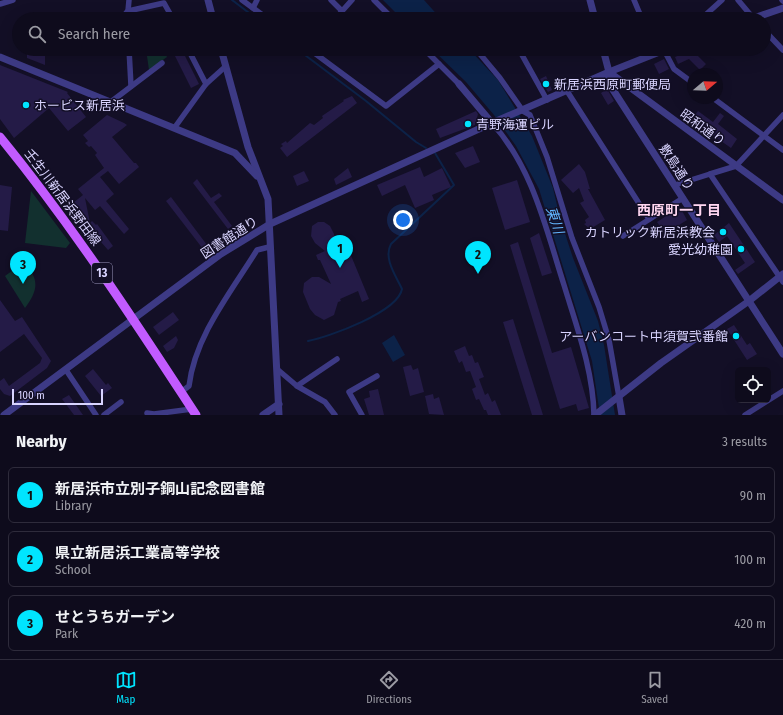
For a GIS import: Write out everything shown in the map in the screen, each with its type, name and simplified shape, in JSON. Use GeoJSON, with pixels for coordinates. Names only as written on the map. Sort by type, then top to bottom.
{"type":"FeatureCollection","features":[{"type":"Feature","properties":{"kind":"main road","name":"壬生川新居浜野田線"},"geometry":{"type":"LineString","coordinates":[[0,136],[30,173],[87,250],[194,412]]}},
{"type":"Feature","properties":{"kind":"street"},"geometry":{"type":"LineString","coordinates":[[0,4],[13,0]]}},
{"type":"Feature","properties":{"kind":"street"},"geometry":{"type":"LineString","coordinates":[[129,0],[128,11],[165,2],[170,12]]}},
{"type":"Feature","properties":{"kind":"street"},"geometry":{"type":"LineString","coordinates":[[208,0],[211,12]]}},
{"type":"Feature","properties":{"kind":"street"},"geometry":{"type":"LineString","coordinates":[[242,0],[258,12]]}},
{"type":"Feature","properties":{"kind":"street"},"geometry":{"type":"LineString","coordinates":[[253,8],[257,0]]}},
{"type":"Feature","properties":{"kind":"street"},"geometry":{"type":"LineString","coordinates":[[331,0],[342,11],[352,0]]}},
{"type":"Feature","properties":{"kind":"street"},"geometry":{"type":"LineString","coordinates":[[374,0],[386,12]]}},
{"type":"Feature","properties":{"kind":"street"},"geometry":{"type":"LineString","coordinates":[[590,0],[593,12]]}},
{"type":"Feature","properties":{"kind":"street"},"geometry":{"type":"LineString","coordinates":[[634,0],[639,12]]}},
{"type":"Feature","properties":{"kind":"street"},"geometry":{"type":"LineString","coordinates":[[709,12],[722,0]]}},
{"type":"Feature","properties":{"kind":"street"},"geometry":{"type":"LineString","coordinates":[[738,0],[747,12]]}},
{"type":"Feature","properties":{"kind":"street"},"geometry":{"type":"LineString","coordinates":[[771,12],[783,8]]}},
{"type":"Feature","properties":{"kind":"street"},"geometry":{"type":"LineString","coordinates":[[771,37],[783,50]]}},
{"type":"Feature","properties":{"kind":"street"},"geometry":{"type":"LineString","coordinates":[[129,56],[131,86]]}},
{"type":"Feature","properties":{"kind":"street"},"geometry":{"type":"LineString","coordinates":[[192,56],[206,84]]}},
{"type":"Feature","properties":{"kind":"street"},"geometry":{"type":"LineString","coordinates":[[223,56],[248,147],[268,199],[270,224],[269,247],[279,415]]}},
{"type":"Feature","properties":{"kind":"street"},"geometry":{"type":"LineString","coordinates":[[318,56],[386,106],[439,64]]}},
{"type":"Feature","properties":{"kind":"street"},"geometry":{"type":"LineString","coordinates":[[431,56],[459,84],[503,135],[520,161],[544,220],[587,360],[596,414],[661,363],[782,278],[710,174]]}},
{"type":"Feature","properties":{"kind":"street"},"geometry":{"type":"LineString","coordinates":[[482,56],[500,78],[523,111],[530,115],[548,157],[572,238],[599,307],[609,340],[617,399],[622,415]]}},
{"type":"Feature","properties":{"kind":"street"},"geometry":{"type":"LineString","coordinates":[[523,56],[547,100]]}},
{"type":"Feature","properties":{"kind":"street","name":"敷島通り"},"geometry":{"type":"LineString","coordinates":[[605,56],[609,72],[608,82],[783,354]]}},
{"type":"Feature","properties":{"kind":"street"},"geometry":{"type":"LineString","coordinates":[[523,111],[644,56]]}},
{"type":"Feature","properties":{"kind":"street"},"geometry":{"type":"LineString","coordinates":[[669,56],[674,68],[687,78]]}},
{"type":"Feature","properties":{"kind":"street"},"geometry":{"type":"LineString","coordinates":[[0,57],[112,101],[235,153],[260,179]]}},
{"type":"Feature","properties":{"kind":"street"},"geometry":{"type":"LineString","coordinates":[[112,101],[162,63]]}},
{"type":"Feature","properties":{"kind":"street"},"geometry":{"type":"LineString","coordinates":[[174,127],[206,84],[226,66]]}},
{"type":"Feature","properties":{"kind":"street","name":"昭和通り"},"geometry":{"type":"LineString","coordinates":[[609,72],[783,200]]}},
{"type":"Feature","properties":{"kind":"street"},"geometry":{"type":"LineString","coordinates":[[567,91],[649,219]]}},
{"type":"Feature","properties":{"kind":"street"},"geometry":{"type":"LineString","coordinates":[[721,104],[783,150]]}},
{"type":"Feature","properties":{"kind":"street","name":"図書館通り"},"geometry":{"type":"LineString","coordinates":[[4,415],[222,254],[270,224],[492,123],[523,111]]}},
{"type":"Feature","properties":{"kind":"street"},"geometry":{"type":"LineString","coordinates":[[675,185],[736,166],[783,115]]}},
{"type":"Feature","properties":{"kind":"street"},"geometry":{"type":"LineString","coordinates":[[235,153],[243,152],[248,147]]}},
{"type":"Feature","properties":{"kind":"street"},"geometry":{"type":"LineString","coordinates":[[623,236],[683,198]]}},
{"type":"Feature","properties":{"kind":"street"},"geometry":{"type":"LineString","coordinates":[[181,392],[188,386],[191,370],[206,333],[218,312],[257,250],[269,247]]}},
{"type":"Feature","properties":{"kind":"street"},"geometry":{"type":"LineString","coordinates":[[297,386],[338,359]]}},
{"type":"Feature","properties":{"kind":"street"},"geometry":{"type":"LineString","coordinates":[[277,369],[297,386],[325,402],[335,415]]}},
{"type":"Feature","properties":{"kind":"street"},"geometry":{"type":"LineString","coordinates":[[66,370],[96,415]]}},
{"type":"Feature","properties":{"kind":"street"},"geometry":{"type":"LineString","coordinates":[[362,415],[349,392],[377,376]]}},
{"type":"Feature","properties":{"kind":"street"},"geometry":{"type":"LineString","coordinates":[[745,415],[783,391]]}},
{"type":"Feature","properties":{"kind":"street"},"geometry":{"type":"LineString","coordinates":[[104,415],[121,402]]}},
{"type":"Feature","properties":{"kind":"street"},"geometry":{"type":"LineString","coordinates":[[263,415],[279,404]]}},
{"type":"Feature","properties":{"kind":"street"},"geometry":{"type":"LineString","coordinates":[[147,413],[194,412]]}},
{"type":"Feature","properties":{"kind":"green space"},"geometry":{"type":"Polygon","coordinates":[[[147,56],[166,56],[167,57],[149,70],[147,56]]]}},
{"type":"Feature","properties":{"kind":"green space"},"geometry":{"type":"Polygon","coordinates":[[[31,191],[70,243],[66,248],[25,243],[31,191]]]}},
{"type":"Feature","properties":{"kind":"green space"},"geometry":{"type":"Polygon","coordinates":[[[24,262],[35,279],[35,290],[25,308],[5,276],[24,262]]]}},
{"type":"Feature","properties":{"kind":"water"},"geometry":{"type":"Polygon","coordinates":[[[383,0],[424,0],[435,12],[395,12],[383,0]]]}},
{"type":"Feature","properties":{"kind":"water","name":"東川"},"geometry":{"type":"Polygon","coordinates":[[[439,56],[476,56],[498,80],[532,136],[553,188],[560,218],[573,258],[598,321],[604,345],[615,415],[600,415],[592,361],[539,189],[516,146],[494,115],[466,82],[439,56]]]}},
{"type":"Feature","properties":{"kind":"water"},"geometry":{"type":"Polygon","coordinates":[[[394,335],[405,355],[393,362],[382,343],[394,335]]]}},
{"type":"Feature","properties":{"kind":"building"},"geometry":{"type":"Polygon","coordinates":[[[27,56],[45,56],[45,65],[27,58],[27,56]]]}},
{"type":"Feature","properties":{"kind":"building"},"geometry":{"type":"Polygon","coordinates":[[[175,56],[185,56],[199,84],[191,88],[175,56]]]}},
{"type":"Feature","properties":{"kind":"building"},"geometry":{"type":"Polygon","coordinates":[[[677,56],[698,56],[706,64],[702,68],[698,68],[689,59],[678,64],[675,57],[677,56]]]}},
{"type":"Feature","properties":{"kind":"building"},"geometry":{"type":"Polygon","coordinates":[[[664,59],[669,69],[659,74],[654,64],[664,59]]]}},
{"type":"Feature","properties":{"kind":"building","name":"ホービス新居浜"},"geometry":{"type":"Polygon","coordinates":[[[0,65],[68,92],[67,93],[86,117],[68,131],[49,108],[14,138],[0,119],[0,65]]]}},
{"type":"Feature","properties":{"kind":"building"},"geometry":{"type":"Polygon","coordinates":[[[546,76],[552,90],[548,92],[540,79],[546,76]]]}},
{"type":"Feature","properties":{"kind":"building"},"geometry":{"type":"Polygon","coordinates":[[[607,89],[614,101],[608,105],[601,93],[607,89]]]}},
{"type":"Feature","properties":{"kind":"building"},"geometry":{"type":"Polygon","coordinates":[[[352,96],[357,103],[287,157],[280,148],[283,146],[281,144],[286,141],[287,143],[310,123],[314,125],[323,118],[322,116],[344,101],[343,100],[352,96]]]}},
{"type":"Feature","properties":{"kind":"building","name":"青野海運ビル"},"geometry":{"type":"Polygon","coordinates":[[[476,111],[478,114],[475,125],[440,138],[436,129],[476,111]]]}},
{"type":"Feature","properties":{"kind":"building"},"geometry":{"type":"Polygon","coordinates":[[[698,111],[713,122],[720,113],[724,116],[718,124],[737,139],[731,148],[691,120],[698,111]]]}},
{"type":"Feature","properties":{"kind":"building"},"geometry":{"type":"Polygon","coordinates":[[[107,115],[127,125],[112,137],[139,167],[119,184],[108,171],[100,177],[114,194],[106,201],[129,229],[124,234],[100,206],[95,210],[85,198],[90,223],[92,221],[96,225],[97,224],[113,246],[108,250],[82,220],[80,221],[68,207],[83,195],[78,189],[104,168],[95,155],[97,153],[91,146],[89,147],[85,143],[88,141],[83,135],[107,115]]]}},
{"type":"Feature","properties":{"kind":"building"},"geometry":{"type":"Polygon","coordinates":[[[473,146],[480,162],[465,168],[455,153],[473,146]]]}},
{"type":"Feature","properties":{"kind":"building"},"geometry":{"type":"Polygon","coordinates":[[[579,164],[585,172],[590,189],[588,189],[605,220],[590,229],[584,224],[586,223],[585,220],[589,217],[580,203],[584,201],[579,188],[573,193],[561,180],[579,164]]]}},
{"type":"Feature","properties":{"kind":"building"},"geometry":{"type":"Polygon","coordinates":[[[420,167],[424,177],[442,168],[451,187],[432,195],[434,200],[415,208],[405,185],[382,196],[377,185],[420,167]]]}},
{"type":"Feature","properties":{"kind":"building"},"geometry":{"type":"Polygon","coordinates":[[[348,168],[352,177],[336,185],[334,179],[348,168]]]}},
{"type":"Feature","properties":{"kind":"building"},"geometry":{"type":"Polygon","coordinates":[[[304,171],[309,181],[297,186],[293,176],[304,171]]]}},
{"type":"Feature","properties":{"kind":"building"},"geometry":{"type":"Polygon","coordinates":[[[197,179],[211,198],[219,193],[222,196],[214,202],[232,226],[228,229],[193,183],[197,179]]]}},
{"type":"Feature","properties":{"kind":"building"},"geometry":{"type":"Polygon","coordinates":[[[517,180],[530,222],[505,230],[492,188],[517,180]]]}},
{"type":"Feature","properties":{"kind":"building"},"geometry":{"type":"Polygon","coordinates":[[[0,185],[12,187],[8,231],[0,230],[0,185]]]}},
{"type":"Feature","properties":{"kind":"building"},"geometry":{"type":"Polygon","coordinates":[[[171,197],[207,245],[203,249],[166,201],[171,197]]]}},
{"type":"Feature","properties":{"kind":"building"},"geometry":{"type":"Polygon","coordinates":[[[680,207],[687,220],[666,235],[657,222],[680,207]]]}},
{"type":"Feature","properties":{"kind":"building"},"geometry":{"type":"Polygon","coordinates":[[[318,222],[324,222],[330,226],[334,234],[336,244],[345,241],[369,299],[362,302],[358,291],[340,299],[341,301],[338,302],[334,315],[324,320],[315,315],[310,309],[303,292],[304,283],[312,277],[319,277],[331,284],[320,260],[318,260],[316,255],[325,251],[315,243],[311,236],[312,226],[318,222]]]}},
{"type":"Feature","properties":{"kind":"building"},"geometry":{"type":"Polygon","coordinates":[[[729,223],[755,262],[738,274],[735,270],[745,263],[727,236],[719,242],[714,235],[729,223]]]}},
{"type":"Feature","properties":{"kind":"building"},"geometry":{"type":"Polygon","coordinates":[[[539,233],[552,273],[542,276],[530,238],[539,233]]]}},
{"type":"Feature","properties":{"kind":"building"},"geometry":{"type":"Polygon","coordinates":[[[518,242],[552,353],[571,347],[589,408],[578,411],[576,404],[560,409],[510,245],[518,242]]]}},
{"type":"Feature","properties":{"kind":"building"},"geometry":{"type":"Polygon","coordinates":[[[0,300],[15,321],[22,317],[51,361],[47,368],[10,396],[4,394],[0,389],[0,381],[4,378],[9,386],[40,363],[42,358],[24,334],[0,352],[0,300]]]}},
{"type":"Feature","properties":{"kind":"building"},"geometry":{"type":"Polygon","coordinates":[[[173,312],[179,320],[159,335],[153,327],[173,312]]]}},
{"type":"Feature","properties":{"kind":"building"},"geometry":{"type":"Polygon","coordinates":[[[513,319],[543,415],[532,415],[503,322],[513,319]]]}},
{"type":"Feature","properties":{"kind":"building","name":"アーバンコート中須賀弐番館"},"geometry":{"type":"Polygon","coordinates":[[[734,325],[747,345],[750,343],[757,354],[747,360],[727,329],[734,325]]]}},
{"type":"Feature","properties":{"kind":"building"},"geometry":{"type":"Polygon","coordinates":[[[176,336],[178,340],[174,348],[167,352],[163,346],[176,336]]]}},
{"type":"Feature","properties":{"kind":"building"},"geometry":{"type":"Polygon","coordinates":[[[465,346],[469,356],[472,355],[475,363],[478,362],[484,377],[479,379],[485,395],[488,393],[492,402],[495,400],[501,415],[488,415],[479,399],[476,400],[472,389],[476,387],[470,371],[466,372],[462,361],[459,363],[454,351],[465,346]]]}},
{"type":"Feature","properties":{"kind":"building"},"geometry":{"type":"Polygon","coordinates":[[[411,365],[413,370],[418,368],[424,392],[410,396],[403,367],[411,365]]]}},
{"type":"Feature","properties":{"kind":"building"},"geometry":{"type":"Polygon","coordinates":[[[93,369],[106,385],[108,383],[112,388],[101,396],[85,376],[93,369]]]}},
{"type":"Feature","properties":{"kind":"building"},"geometry":{"type":"Polygon","coordinates":[[[378,389],[384,415],[369,415],[364,399],[370,397],[369,391],[378,389]]]}},
{"type":"Feature","properties":{"kind":"building"},"geometry":{"type":"Polygon","coordinates":[[[433,394],[434,399],[439,397],[444,415],[429,414],[425,396],[433,394]]]}},
{"type":"Feature","properties":{"kind":"building"},"geometry":{"type":"Polygon","coordinates":[[[69,395],[83,415],[74,415],[62,399],[69,395]]]}},
{"type":"Feature","properties":{"kind":"waterway"},"geometry":{"type":"LineString","coordinates":[[232,0],[248,12]]}},
{"type":"Feature","properties":{"kind":"waterway"},"geometry":{"type":"LineString","coordinates":[[306,56],[366,101],[416,142],[426,148]]}},
{"type":"Feature","properties":{"kind":"waterway"},"geometry":{"type":"LineString","coordinates":[[308,341],[346,329],[376,315],[398,298],[402,289],[389,261],[388,255],[391,244],[454,185],[435,153]]}},
{"type":"Feature","properties":{"kind":"place","name":"新居浜西原町郵便局"},"geometry":{"type":"Point","coordinates":[546,84]}},
{"type":"Feature","properties":{"kind":"place","name":"ホービス新居浜"},"geometry":{"type":"Point","coordinates":[26,105]}},
{"type":"Feature","properties":{"kind":"place","name":"青野海運ビル"},"geometry":{"type":"Point","coordinates":[468,124]}},
{"type":"Feature","properties":{"kind":"place","name":"カトリック新居浜教会"},"geometry":{"type":"Point","coordinates":[723,232]}},
{"type":"Feature","properties":{"kind":"place","name":"愛光幼稚園"},"geometry":{"type":"Point","coordinates":[741,249]}},
{"type":"Feature","properties":{"kind":"place","name":"新居浜市立別子銅山記念図書館"},"geometry":{"type":"Point","coordinates":[340,268]}},
{"type":"Feature","properties":{"kind":"place","name":"県立新居浜工業高等学校"},"geometry":{"type":"Point","coordinates":[478,274]}},
{"type":"Feature","properties":{"kind":"place","name":"せとうちガーデン"},"geometry":{"type":"Point","coordinates":[23,284]}},
{"type":"Feature","properties":{"kind":"place","name":"アーバンコート中須賀弐番館"},"geometry":{"type":"Point","coordinates":[736,336]}},
{"type":"Feature","properties":{"kind":"district","name":"西原町一丁目"},"geometry":{"type":"Point","coordinates":[679,210]}}]}
